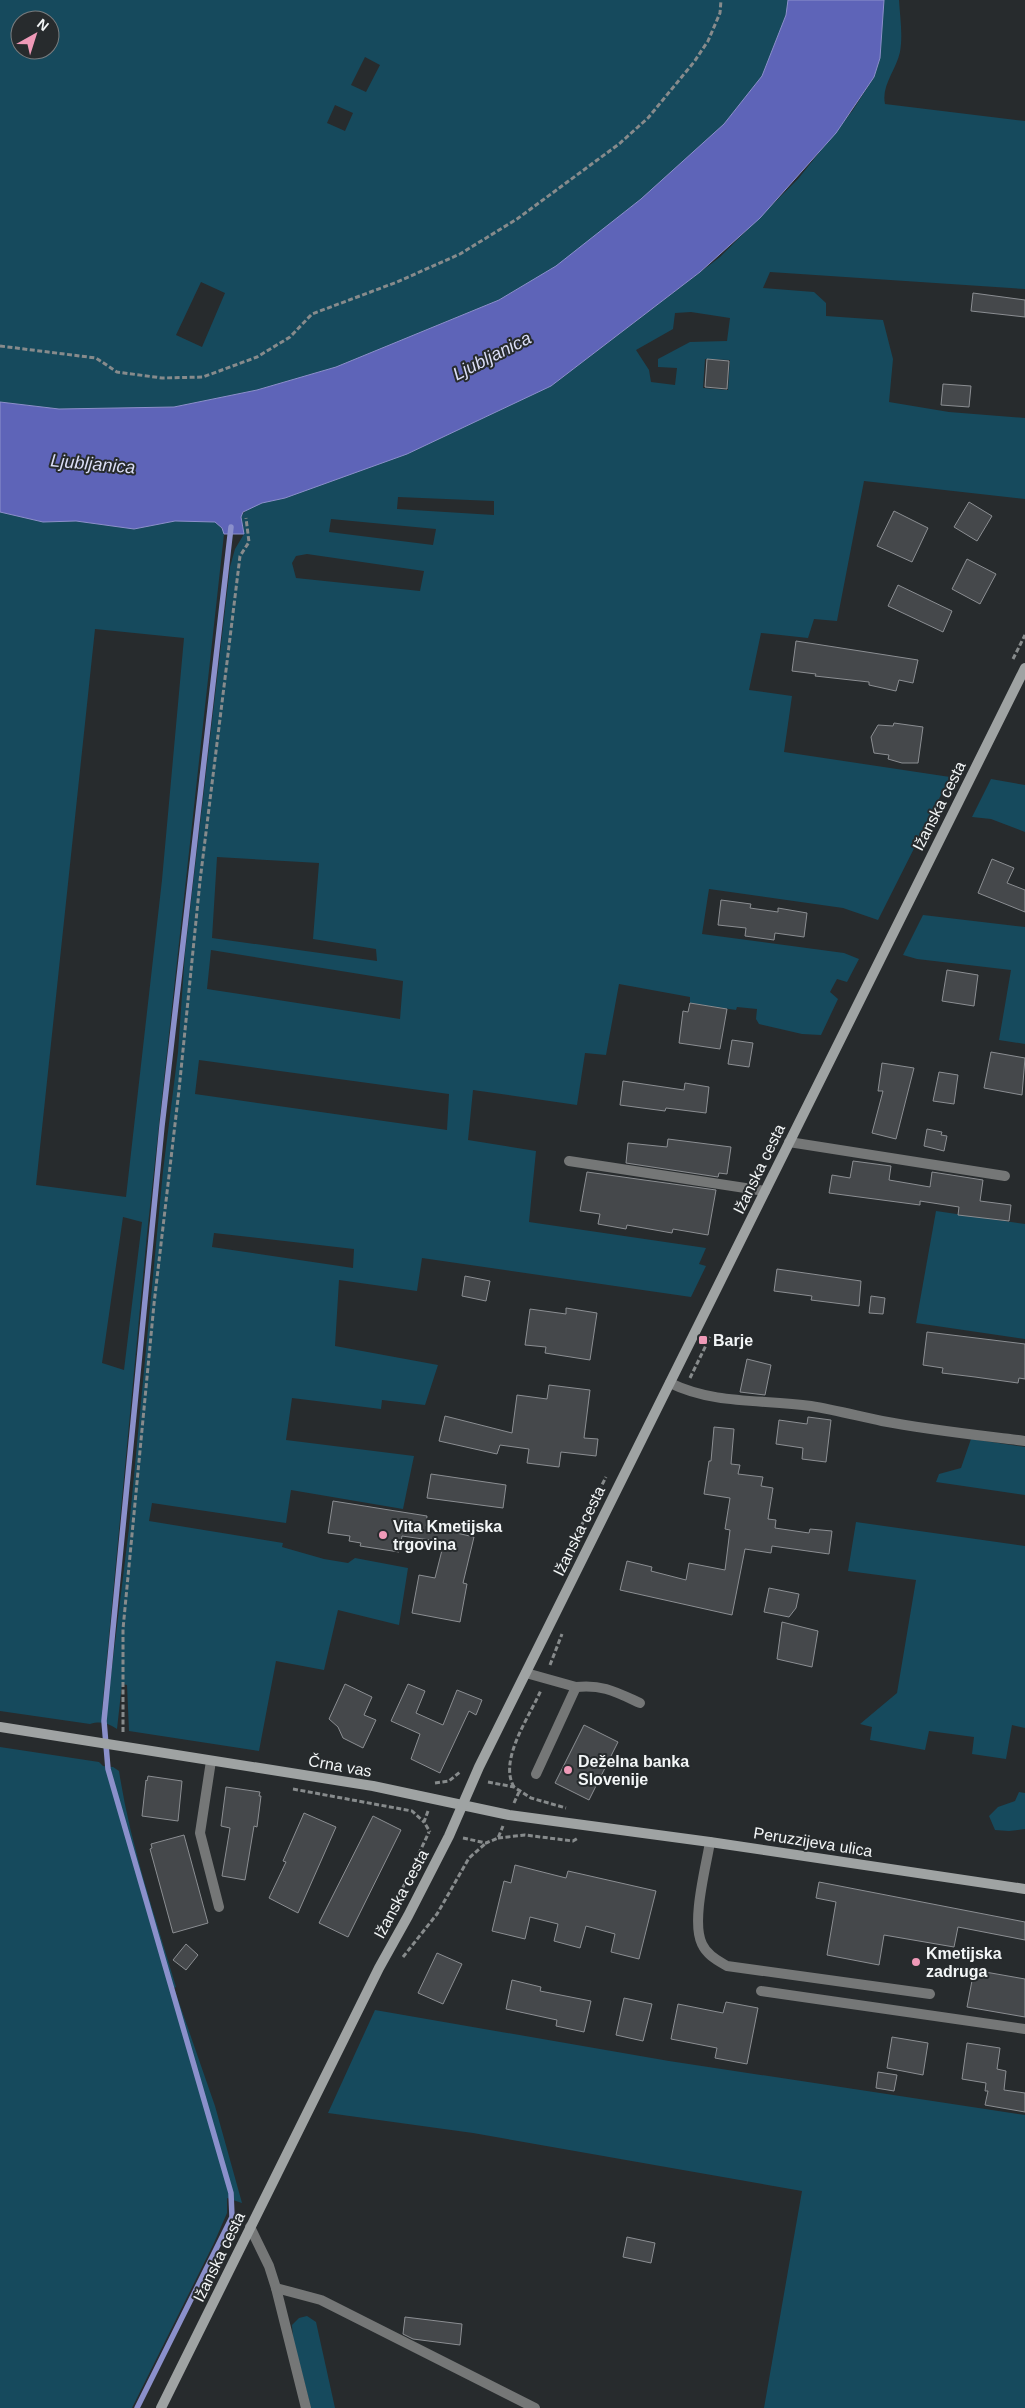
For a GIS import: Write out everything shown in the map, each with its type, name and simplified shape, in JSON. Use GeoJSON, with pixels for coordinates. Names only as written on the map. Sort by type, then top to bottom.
{"type":"FeatureCollection","features":[{"type":"Feature","properties":{"kind":"street","name":"Ižanska cesta"},"geometry":{"type":"LineString","coordinates":[[161,2408],[374,1976],[408,1916],[463,1807],[479,1768],[1025,668]]}},
{"type":"Feature","properties":{"kind":"street"},"geometry":{"type":"LineString","coordinates":[[789,1142],[1004,1176]]}},
{"type":"Feature","properties":{"kind":"street"},"geometry":{"type":"LineString","coordinates":[[569,1161],[765,1192]]}},
{"type":"Feature","properties":{"kind":"street"},"geometry":{"type":"LineString","coordinates":[[670,1383],[687,1391],[747,1402],[782,1402],[813,1406],[881,1421],[1025,1441]]}},
{"type":"Feature","properties":{"kind":"street"},"geometry":{"type":"LineString","coordinates":[[526,1673],[576,1687],[593,1685],[608,1688],[640,1703]]}},
{"type":"Feature","properties":{"kind":"street"},"geometry":{"type":"LineString","coordinates":[[536,1774],[576,1687]]}},
{"type":"Feature","properties":{"kind":"street","name":"Črna vas"},"geometry":{"type":"LineString","coordinates":[[0,1727],[373,1786],[463,1807]]}},
{"type":"Feature","properties":{"kind":"street"},"geometry":{"type":"LineString","coordinates":[[211,1761],[200,1833],[219,1907]]}},
{"type":"Feature","properties":{"kind":"street","name":"Peruzzijeva ulica"},"geometry":{"type":"LineString","coordinates":[[463,1807],[595,1828],[710,1842],[1025,1889]]}},
{"type":"Feature","properties":{"kind":"street"},"geometry":{"type":"LineString","coordinates":[[710,1842],[697,1926],[702,1944],[710,1956],[727,1966],[930,1994]]}},
{"type":"Feature","properties":{"kind":"street"},"geometry":{"type":"LineString","coordinates":[[761,1992],[1025,2029]]}},
{"type":"Feature","properties":{"kind":"street"},"geometry":{"type":"LineString","coordinates":[[250,2228],[269,2266],[276,2288],[306,2408]]}},
{"type":"Feature","properties":{"kind":"street"},"geometry":{"type":"LineString","coordinates":[[276,2288],[321,2300],[535,2408]]}},
{"type":"Feature","properties":{"kind":"path"},"geometry":{"type":"LineString","coordinates":[[0,346],[96,358],[117,372],[162,378],[203,377],[257,357],[290,337],[312,314],[397,282],[460,254],[517,220],[619,144],[648,118],[694,62],[708,41],[720,13],[721,0]]}},
{"type":"Feature","properties":{"kind":"path"},"geometry":{"type":"LineString","coordinates":[[123,1732],[124,1628],[154,1304],[179,1090],[200,881],[240,556],[249,542],[246,518]]}},
{"type":"Feature","properties":{"kind":"path"},"geometry":{"type":"LineString","coordinates":[[438,1784],[457,1776]]}},
{"type":"Feature","properties":{"kind":"path"},"geometry":{"type":"LineString","coordinates":[[505,1786],[514,1787],[519,1792],[516,1798]]}},
{"type":"Feature","properties":{"kind":"path"},"geometry":{"type":"LineString","coordinates":[[426,1816],[424,1822],[429,1832],[433,1833]]}},
{"type":"Feature","properties":{"kind":"path"},"geometry":{"type":"LineString","coordinates":[[475,1841],[486,1843],[498,1838],[525,1835],[573,1841],[595,1828]]}},
{"type":"Feature","properties":{"kind":"path"},"geometry":{"type":"LineString","coordinates":[[498,1838],[501,1830]]}},
{"type":"Feature","properties":{"kind":"shaded area"},"geometry":{"type":"Polygon","coordinates":[[[0,0],[789,0],[786,15],[762,76],[724,124],[641,199],[556,267],[499,300],[336,367],[257,390],[174,407],[59,409],[0,402],[0,0]],[[365,57],[351,85],[366,92],[380,65],[365,57]],[[335,105],[327,123],[345,131],[353,113],[335,105]],[[201,282],[176,335],[202,347],[225,293],[201,282]]]}},
{"type":"Feature","properties":{"kind":"shaded area"},"geometry":{"type":"Polygon","coordinates":[[[884,0],[899,0],[901,46],[898,59],[885,91],[885,104],[1025,121],[1025,289],[770,272],[763,288],[814,292],[826,303],[826,316],[883,320],[893,359],[889,402],[949,412],[1025,418],[1025,499],[864,481],[837,621],[814,619],[808,638],[761,633],[749,690],[792,696],[784,752],[950,777],[878,920],[843,908],[709,889],[702,934],[844,953],[859,959],[847,982],[837,979],[830,992],[838,999],[821,1035],[802,1034],[759,1024],[756,1019],[757,1009],[737,1007],[736,1010],[690,1003],[690,997],[619,984],[606,1055],[585,1053],[577,1105],[473,1090],[468,1140],[536,1151],[529,1222],[706,1248],[699,1264],[706,1266],[691,1297],[422,1258],[417,1291],[339,1280],[335,1346],[438,1365],[425,1405],[382,1400],[381,1409],[292,1398],[286,1440],[414,1456],[403,1509],[291,1490],[286,1523],[152,1503],[149,1521],[283,1543],[282,1547],[324,1559],[348,1563],[355,1558],[408,1568],[399,1625],[338,1610],[324,1670],[276,1661],[259,1751],[129,1731],[127,1685],[122,1684],[117,1729],[104,1723],[90,1724],[0,1711],[0,512],[43,522],[76,521],[134,529],[175,521],[215,522],[222,528],[224,534],[147,1234],[102,1710],[107,1708],[129,1528],[163,1171],[178,1052],[185,953],[230,567],[235,549],[244,534],[241,517],[244,512],[254,506],[285,498],[551,386],[720,257],[798,179],[853,110],[874,77],[880,58],[884,0]],[[691,312],[675,313],[673,329],[636,350],[649,370],[651,382],[675,385],[677,368],[658,367],[658,359],[690,342],[727,341],[730,318],[691,312]],[[705,359],[703,388],[728,390],[730,360],[705,359]],[[398,497],[397,509],[494,515],[494,501],[398,497]],[[331,519],[329,532],[433,545],[436,529],[331,519]],[[307,554],[296,556],[292,563],[296,578],[420,591],[424,571],[307,554]],[[95,629],[36,1185],[126,1197],[162,880],[184,638],[95,629]],[[217,857],[212,938],[377,961],[376,949],[313,939],[319,863],[217,857]],[[211,950],[207,989],[400,1019],[403,981],[211,950]],[[199,1060],[195,1094],[447,1130],[449,1094],[199,1060]],[[123,1217],[102,1363],[124,1370],[142,1222],[123,1217]],[[214,1233],[212,1247],[353,1268],[354,1249],[214,1233]]]}},
{"type":"Feature","properties":{"kind":"shaded area"},"geometry":{"type":"Polygon","coordinates":[[[991,779],[1025,785],[1025,832],[991,819],[972,817],[991,779]]]}},
{"type":"Feature","properties":{"kind":"shaded area"},"geometry":{"type":"Polygon","coordinates":[[[923,915],[1025,927],[1025,1044],[999,1040],[1011,970],[917,959],[903,955],[923,915]]]}},
{"type":"Feature","properties":{"kind":"shaded area"},"geometry":{"type":"Polygon","coordinates":[[[936,1211],[1025,1224],[1025,1339],[916,1323],[936,1211]]]}},
{"type":"Feature","properties":{"kind":"shaded area"},"geometry":{"type":"Polygon","coordinates":[[[971,1439],[1025,1447],[1025,1495],[936,1482],[939,1474],[961,1468],[971,1439]]]}},
{"type":"Feature","properties":{"kind":"shaded area"},"geometry":{"type":"Polygon","coordinates":[[[856,1522],[1025,1546],[1025,1728],[1012,1725],[1006,1759],[972,1754],[974,1737],[929,1731],[925,1750],[870,1740],[872,1727],[860,1724],[897,1693],[916,1580],[848,1571],[856,1522]]]}},
{"type":"Feature","properties":{"kind":"shaded area"},"geometry":{"type":"Polygon","coordinates":[[[0,1747],[99,1762],[103,1766],[113,1767],[119,1771],[136,1853],[176,1987],[174,1988],[215,2106],[242,2203],[227,2198],[227,2213],[214,2243],[132,2408],[0,2408],[0,1747]]]}},
{"type":"Feature","properties":{"kind":"shaded area"},"geometry":{"type":"Polygon","coordinates":[[[1019,1792],[1025,1793],[1025,1829],[995,1830],[989,1816],[998,1807],[1015,1801],[1019,1792]]]}},
{"type":"Feature","properties":{"kind":"shaded area"},"geometry":{"type":"Polygon","coordinates":[[[375,2010],[669,2061],[1025,2115],[1025,2408],[764,2408],[802,2191],[473,2133],[328,2113],[375,2010]]]}},
{"type":"Feature","properties":{"kind":"shaded area"},"geometry":{"type":"Polygon","coordinates":[[[307,2316],[316,2322],[335,2408],[311,2408],[293,2338],[292,2325],[299,2318],[307,2316]]]}},
{"type":"Feature","properties":{"kind":"water","name":"Ljubljanica"},"geometry":{"type":"Polygon","coordinates":[[[788,0],[884,0],[880,58],[874,77],[836,133],[760,218],[700,272],[551,386],[407,454],[285,498],[262,503],[243,512],[241,517],[244,534],[224,534],[222,528],[215,522],[175,521],[134,529],[76,521],[43,522],[0,512],[0,402],[59,409],[174,407],[257,390],[336,367],[499,300],[556,266],[641,199],[724,124],[762,76],[786,15],[788,0]]]}},
{"type":"Feature","properties":{"kind":"building"},"geometry":{"type":"Polygon","coordinates":[[[973,293],[1025,300],[1025,317],[971,311],[973,293]]]}},
{"type":"Feature","properties":{"kind":"building"},"geometry":{"type":"Polygon","coordinates":[[[707,359],[729,361],[727,389],[705,387],[707,359]]]}},
{"type":"Feature","properties":{"kind":"building"},"geometry":{"type":"Polygon","coordinates":[[[943,384],[971,386],[969,407],[941,405],[943,384]]]}},
{"type":"Feature","properties":{"kind":"building"},"geometry":{"type":"Polygon","coordinates":[[[969,502],[992,516],[977,541],[954,527],[969,502]]]}},
{"type":"Feature","properties":{"kind":"building"},"geometry":{"type":"Polygon","coordinates":[[[894,511],[928,528],[912,562],[877,546],[894,511]]]}},
{"type":"Feature","properties":{"kind":"building"},"geometry":{"type":"Polygon","coordinates":[[[967,559],[996,574],[980,604],[952,589],[967,559]]]}},
{"type":"Feature","properties":{"kind":"building"},"geometry":{"type":"Polygon","coordinates":[[[898,585],[952,611],[943,632],[888,606],[898,585]]]}},
{"type":"Feature","properties":{"kind":"building"},"geometry":{"type":"Polygon","coordinates":[[[796,641],[918,660],[913,683],[899,680],[896,691],[869,685],[869,682],[815,676],[816,674],[792,671],[796,641]]]}},
{"type":"Feature","properties":{"kind":"building"},"geometry":{"type":"Polygon","coordinates":[[[894,723],[923,727],[918,763],[902,763],[888,759],[889,755],[874,753],[871,737],[878,725],[893,726],[894,723]]]}},
{"type":"Feature","properties":{"kind":"building"},"geometry":{"type":"Polygon","coordinates":[[[992,859],[1014,868],[1007,883],[1025,890],[1025,912],[978,893],[992,859]]]}},
{"type":"Feature","properties":{"kind":"building"},"geometry":{"type":"Polygon","coordinates":[[[721,900],[751,904],[750,908],[778,912],[778,908],[807,913],[804,937],[775,933],[774,940],[745,936],[746,928],[718,925],[721,900]]]}},
{"type":"Feature","properties":{"kind":"building"},"geometry":{"type":"Polygon","coordinates":[[[947,970],[978,975],[974,1006],[942,1001],[947,970]]]}},
{"type":"Feature","properties":{"kind":"building"},"geometry":{"type":"Polygon","coordinates":[[[690,1003],[727,1009],[720,1049],[679,1043],[683,1011],[688,1012],[690,1003]]]}},
{"type":"Feature","properties":{"kind":"building"},"geometry":{"type":"Polygon","coordinates":[[[732,1040],[753,1043],[749,1067],[728,1064],[732,1040]]]}},
{"type":"Feature","properties":{"kind":"building"},"geometry":{"type":"Polygon","coordinates":[[[991,1052],[1025,1058],[1022,1095],[984,1088],[991,1052]]]}},
{"type":"Feature","properties":{"kind":"building"},"geometry":{"type":"Polygon","coordinates":[[[882,1063],[914,1068],[896,1139],[872,1133],[883,1091],[878,1091],[882,1063]]]}},
{"type":"Feature","properties":{"kind":"building"},"geometry":{"type":"Polygon","coordinates":[[[939,1072],[958,1075],[954,1104],[933,1101],[939,1072]]]}},
{"type":"Feature","properties":{"kind":"building"},"geometry":{"type":"Polygon","coordinates":[[[623,1081],[684,1090],[685,1083],[709,1087],[706,1113],[666,1108],[665,1111],[620,1105],[623,1081]]]}},
{"type":"Feature","properties":{"kind":"building"},"geometry":{"type":"Polygon","coordinates":[[[927,1129],[942,1132],[941,1135],[947,1136],[944,1151],[924,1146],[927,1129]]]}},
{"type":"Feature","properties":{"kind":"building"},"geometry":{"type":"Polygon","coordinates":[[[668,1139],[731,1147],[727,1174],[719,1173],[718,1177],[626,1163],[628,1143],[667,1147],[668,1139]]]}},
{"type":"Feature","properties":{"kind":"building"},"geometry":{"type":"Polygon","coordinates":[[[853,1161],[891,1166],[889,1180],[930,1187],[932,1172],[983,1180],[980,1201],[1011,1205],[1009,1221],[958,1215],[959,1207],[920,1201],[920,1205],[829,1193],[832,1175],[850,1178],[853,1161]]]}},
{"type":"Feature","properties":{"kind":"building"},"geometry":{"type":"Polygon","coordinates":[[[587,1172],[716,1190],[708,1235],[673,1229],[672,1233],[627,1225],[626,1229],[598,1224],[600,1214],[580,1211],[587,1172]]]}},
{"type":"Feature","properties":{"kind":"building"},"geometry":{"type":"Polygon","coordinates":[[[777,1269],[861,1281],[859,1306],[811,1300],[812,1296],[774,1291],[777,1269]]]}},
{"type":"Feature","properties":{"kind":"building"},"geometry":{"type":"Polygon","coordinates":[[[465,1276],[490,1281],[486,1301],[462,1296],[465,1276]]]}},
{"type":"Feature","properties":{"kind":"building"},"geometry":{"type":"Polygon","coordinates":[[[871,1296],[885,1298],[883,1314],[869,1313],[871,1296]]]}},
{"type":"Feature","properties":{"kind":"building"},"geometry":{"type":"Polygon","coordinates":[[[566,1308],[597,1313],[590,1360],[545,1353],[546,1347],[525,1345],[530,1309],[566,1314],[566,1308]]]}},
{"type":"Feature","properties":{"kind":"building"},"geometry":{"type":"Polygon","coordinates":[[[927,1332],[1025,1344],[1025,1379],[1019,1378],[1018,1383],[942,1373],[943,1368],[923,1365],[927,1332]]]}},
{"type":"Feature","properties":{"kind":"building"},"geometry":{"type":"Polygon","coordinates":[[[747,1359],[771,1365],[765,1395],[740,1392],[747,1359]]]}},
{"type":"Feature","properties":{"kind":"building"},"geometry":{"type":"Polygon","coordinates":[[[549,1385],[590,1390],[584,1438],[598,1439],[596,1456],[561,1452],[559,1467],[527,1463],[529,1449],[500,1445],[497,1454],[439,1441],[445,1416],[512,1433],[517,1395],[547,1399],[549,1385]]]}},
{"type":"Feature","properties":{"kind":"building"},"geometry":{"type":"Polygon","coordinates":[[[808,1417],[831,1420],[826,1462],[802,1459],[803,1448],[776,1444],[779,1420],[807,1424],[808,1417]]]}},
{"type":"Feature","properties":{"kind":"building"},"geometry":{"type":"Polygon","coordinates":[[[714,1427],[734,1429],[731,1464],[740,1465],[738,1474],[763,1477],[761,1486],[773,1488],[768,1519],[776,1520],[775,1528],[809,1533],[810,1529],[832,1531],[829,1554],[772,1546],[771,1553],[745,1549],[732,1615],[620,1590],[627,1561],[652,1567],[651,1571],[686,1580],[689,1563],[725,1570],[730,1530],[725,1529],[730,1498],[704,1494],[709,1461],[711,1461],[714,1427]]]}},
{"type":"Feature","properties":{"kind":"building"},"geometry":{"type":"Polygon","coordinates":[[[431,1474],[506,1485],[503,1508],[427,1498],[431,1474]]]}},
{"type":"Feature","properties":{"kind":"building"},"geometry":{"type":"Polygon","coordinates":[[[333,1501],[427,1516],[426,1526],[474,1537],[463,1583],[467,1584],[460,1622],[412,1613],[419,1575],[435,1578],[444,1542],[402,1536],[399,1552],[360,1546],[361,1543],[349,1541],[350,1536],[328,1533],[333,1501]]]}},
{"type":"Feature","properties":{"kind":"building"},"geometry":{"type":"Polygon","coordinates":[[[769,1588],[799,1594],[796,1608],[789,1617],[764,1612],[769,1588]]]}},
{"type":"Feature","properties":{"kind":"building"},"geometry":{"type":"Polygon","coordinates":[[[782,1622],[818,1631],[812,1667],[777,1659],[782,1622]]]}},
{"type":"Feature","properties":{"kind":"building"},"geometry":{"type":"Polygon","coordinates":[[[345,1684],[372,1697],[364,1715],[376,1720],[363,1748],[343,1738],[338,1727],[329,1719],[345,1684]]]}},
{"type":"Feature","properties":{"kind":"building"},"geometry":{"type":"Polygon","coordinates":[[[408,1684],[425,1691],[416,1713],[443,1725],[457,1690],[482,1700],[476,1715],[469,1711],[440,1773],[411,1759],[420,1734],[391,1721],[408,1684]]]}},
{"type":"Feature","properties":{"kind":"building"},"geometry":{"type":"Polygon","coordinates":[[[584,1725],[618,1742],[589,1800],[555,1783],[584,1725]]]}},
{"type":"Feature","properties":{"kind":"building"},"geometry":{"type":"Polygon","coordinates":[[[148,1776],[182,1781],[178,1821],[142,1816],[148,1776]]]}},
{"type":"Feature","properties":{"kind":"building"},"geometry":{"type":"Polygon","coordinates":[[[226,1787],[260,1792],[259,1796],[261,1796],[257,1827],[254,1826],[245,1880],[222,1876],[230,1828],[221,1826],[226,1787]]]}},
{"type":"Feature","properties":{"kind":"building"},"geometry":{"type":"Polygon","coordinates":[[[304,1813],[336,1827],[298,1913],[269,1898],[286,1862],[283,1861],[304,1813]]]}},
{"type":"Feature","properties":{"kind":"building"},"geometry":{"type":"Polygon","coordinates":[[[373,1816],[401,1830],[348,1937],[319,1923],[373,1816]]]}},
{"type":"Feature","properties":{"kind":"building"},"geometry":{"type":"Polygon","coordinates":[[[184,1835],[208,1923],[173,1933],[150,1849],[152,1848],[151,1844],[184,1835]]]}},
{"type":"Feature","properties":{"kind":"building"},"geometry":{"type":"Polygon","coordinates":[[[515,1865],[566,1878],[568,1871],[656,1891],[639,1959],[611,1952],[615,1934],[586,1926],[580,1948],[554,1941],[558,1924],[530,1917],[525,1939],[492,1931],[504,1881],[511,1883],[515,1865]]]}},
{"type":"Feature","properties":{"kind":"building"},"geometry":{"type":"Polygon","coordinates":[[[819,1882],[1025,1922],[1025,1940],[958,1927],[954,1947],[884,1935],[879,1965],[827,1955],[836,1902],[816,1898],[819,1882]]]}},
{"type":"Feature","properties":{"kind":"building"},"geometry":{"type":"Polygon","coordinates":[[[186,1944],[198,1955],[186,1970],[173,1960],[186,1944]]]}},
{"type":"Feature","properties":{"kind":"building"},"geometry":{"type":"Polygon","coordinates":[[[437,1953],[462,1964],[443,2004],[418,1993],[437,1953]]]}},
{"type":"Feature","properties":{"kind":"building"},"geometry":{"type":"Polygon","coordinates":[[[974,1970],[1025,1979],[1025,2017],[967,2007],[974,1970]]]}},
{"type":"Feature","properties":{"kind":"building"},"geometry":{"type":"Polygon","coordinates":[[[512,1980],[541,1987],[540,1991],[591,2001],[584,2032],[556,2026],[557,2020],[506,2009],[512,1980]]]}},
{"type":"Feature","properties":{"kind":"building"},"geometry":{"type":"Polygon","coordinates":[[[624,1998],[652,2004],[643,2041],[616,2035],[624,1998]]]}},
{"type":"Feature","properties":{"kind":"building"},"geometry":{"type":"Polygon","coordinates":[[[726,2002],[758,2008],[747,2064],[715,2058],[717,2048],[671,2039],[678,2004],[723,2013],[726,2002]]]}},
{"type":"Feature","properties":{"kind":"building"},"geometry":{"type":"Polygon","coordinates":[[[892,2037],[928,2043],[923,2075],[887,2068],[892,2037]]]}},
{"type":"Feature","properties":{"kind":"building"},"geometry":{"type":"Polygon","coordinates":[[[967,2043],[1000,2048],[997,2069],[1006,2071],[1004,2090],[1025,2093],[1025,2112],[985,2105],[988,2091],[985,2091],[986,2083],[962,2079],[967,2043]]]}},
{"type":"Feature","properties":{"kind":"building"},"geometry":{"type":"Polygon","coordinates":[[[878,2072],[897,2075],[894,2091],[876,2088],[878,2072]]]}},
{"type":"Feature","properties":{"kind":"building"},"geometry":{"type":"Polygon","coordinates":[[[627,2237],[655,2243],[651,2263],[623,2257],[627,2237]]]}},
{"type":"Feature","properties":{"kind":"building"},"geometry":{"type":"Polygon","coordinates":[[[405,2317],[462,2324],[460,2345],[413,2339],[403,2334],[405,2317]]]}},
{"type":"Feature","properties":{"kind":"waterway"},"geometry":{"type":"LineString","coordinates":[[137,2408],[232,2217],[231,2193],[108,1769],[104,1721],[162,1126],[231,527]]}},
{"type":"Feature","properties":{"kind":"place","name":"Barje"},"geometry":{"type":"Point","coordinates":[703,1340]}},
{"type":"Feature","properties":{"kind":"place","name":"Vita Kmetijska trgovina"},"geometry":{"type":"Point","coordinates":[383,1535]}},
{"type":"Feature","properties":{"kind":"place","name":"Deželna banka Slovenije"},"geometry":{"type":"Point","coordinates":[568,1770]}},
{"type":"Feature","properties":{"kind":"place","name":"Kmetijska zadruga"},"geometry":{"type":"Point","coordinates":[916,1962]}}]}
